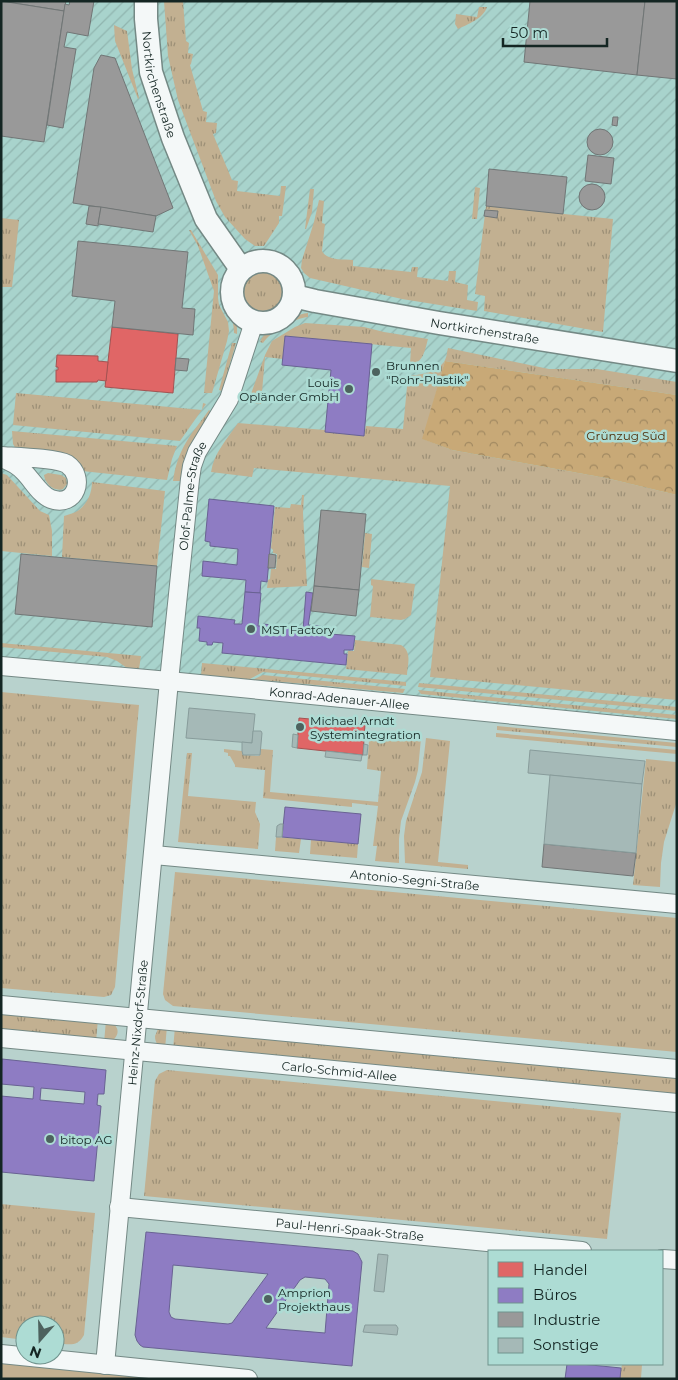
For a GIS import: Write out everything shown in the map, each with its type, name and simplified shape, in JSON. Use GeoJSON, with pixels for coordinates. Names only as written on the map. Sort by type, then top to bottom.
{"type":"FeatureCollection","features":[{"type":"Feature","properties":{"kind":"main road","name":"Nortkirchenstraße"},"geometry":{"type":"LineString","coordinates":[[146,1],[151,72],[174,138],[206,219],[241,269]]}},
{"type":"Feature","properties":{"kind":"main road"},"geometry":{"type":"LineString","coordinates":[[258,260],[268,261],[278,264],[291,277],[294,286],[294,296],[292,305],[280,318],[272,322],[254,322],[239,312],[234,303],[232,285],[241,269],[249,263],[258,260]]}},
{"type":"Feature","properties":{"kind":"main road","name":"Nortkirchenstraße"},"geometry":{"type":"LineString","coordinates":[[294,296],[439,323],[677,361]]}},
{"type":"Feature","properties":{"kind":"street","name":"Olof-Palme-Straße"},"geometry":{"type":"LineString","coordinates":[[169,681],[192,466],[197,452],[229,399],[254,322]]}},
{"type":"Feature","properties":{"kind":"street","name":"Konrad-Adenauer-Allee"},"geometry":{"type":"LineString","coordinates":[[1,666],[677,731]]}},
{"type":"Feature","properties":{"kind":"street","name":"Heinz-Nixdorf-Straße"},"geometry":{"type":"LineString","coordinates":[[106,1365],[119,1207],[154,855],[169,681]]}},
{"type":"Feature","properties":{"kind":"street","name":"Antonio-Segni-Straße"},"geometry":{"type":"LineString","coordinates":[[154,855],[677,904]]}},
{"type":"Feature","properties":{"kind":"street"},"geometry":{"type":"LineString","coordinates":[[1,1005],[677,1069]]}},
{"type":"Feature","properties":{"kind":"street","name":"Carlo-Schmid-Allee"},"geometry":{"type":"LineString","coordinates":[[1,1038],[677,1103]]}},
{"type":"Feature","properties":{"kind":"street","name":"Paul-Henri-Spaak-Straße"},"geometry":{"type":"LineString","coordinates":[[119,1207],[571,1250]]}},
{"type":"Feature","properties":{"kind":"street"},"geometry":{"type":"LineString","coordinates":[[663,1259],[677,1260]]}},
{"type":"Feature","properties":{"kind":"street"},"geometry":{"type":"LineString","coordinates":[[1,1354],[248,1379]]}},
{"type":"Feature","properties":{"kind":"shaded area"},"geometry":{"type":"Polygon","coordinates":[[[1,1],[677,1],[677,724],[1,660],[1,1]]]}},
{"type":"Feature","properties":{"kind":"green space"},"geometry":{"type":"Polygon","coordinates":[[[164,1],[183,1],[186,41],[189,43],[188,53],[193,54],[190,65],[203,111],[207,112],[206,122],[217,123],[216,133],[213,134],[232,180],[238,181],[237,191],[280,196],[281,186],[286,186],[282,216],[279,216],[279,223],[264,246],[255,246],[245,239],[225,217],[216,201],[178,100],[168,56],[164,1]]]}},
{"type":"Feature","properties":{"kind":"green space"},"geometry":{"type":"Polygon","coordinates":[[[479,7],[487,7],[479,18],[458,29],[455,24],[456,14],[477,17],[479,7]]]}},
{"type":"Feature","properties":{"kind":"green space"},"geometry":{"type":"Polygon","coordinates":[[[114,25],[127,31],[138,99],[115,41],[114,25]]]}},
{"type":"Feature","properties":{"kind":"green space"},"geometry":{"type":"Polygon","coordinates":[[[475,187],[480,188],[477,219],[472,219],[475,187]]]}},
{"type":"Feature","properties":{"kind":"green space"},"geometry":{"type":"Polygon","coordinates":[[[310,189],[314,189],[312,212],[305,229],[310,189]]]}},
{"type":"Feature","properties":{"kind":"green space"},"geometry":{"type":"Polygon","coordinates":[[[319,200],[324,201],[322,223],[325,224],[322,251],[324,254],[336,259],[353,260],[353,266],[411,272],[412,267],[418,267],[417,277],[448,281],[449,271],[456,271],[455,282],[468,285],[467,300],[478,302],[477,311],[402,299],[310,278],[301,268],[319,200]]]}},
{"type":"Feature","properties":{"kind":"green space"},"geometry":{"type":"Polygon","coordinates":[[[486,206],[613,219],[603,332],[484,311],[485,296],[475,294],[486,206]]]}},
{"type":"Feature","properties":{"kind":"green space"},"geometry":{"type":"Polygon","coordinates":[[[1,218],[19,220],[12,287],[1,287],[1,218]]]}},
{"type":"Feature","properties":{"kind":"green space"},"geometry":{"type":"Polygon","coordinates":[[[189,230],[191,230],[218,275],[219,305],[228,322],[227,341],[212,393],[204,393],[214,291],[198,246],[189,230]]]}},
{"type":"Feature","properties":{"kind":"green space"},"geometry":{"type":"Polygon","coordinates":[[[267,272],[275,275],[281,281],[284,293],[281,305],[275,311],[259,314],[251,311],[245,305],[242,289],[245,281],[251,275],[267,272]]]}},
{"type":"Feature","properties":{"kind":"green space"},"geometry":{"type":"Polygon","coordinates":[[[224,285],[227,286],[228,299],[236,322],[237,334],[234,333],[234,327],[224,298],[224,285]]]}},
{"type":"Feature","properties":{"kind":"green space"},"geometry":{"type":"Polygon","coordinates":[[[308,313],[308,317],[290,323],[271,334],[263,343],[260,342],[269,332],[294,317],[308,313]]]}},
{"type":"Feature","properties":{"kind":"green space"},"geometry":{"type":"Polygon","coordinates":[[[305,323],[364,327],[428,339],[421,359],[410,364],[411,348],[286,336],[283,359],[265,357],[261,404],[248,402],[265,355],[272,341],[305,323]]]}},
{"type":"Feature","properties":{"kind":"green space"},"geometry":{"type":"Polygon","coordinates":[[[232,343],[236,343],[222,391],[219,390],[232,343]]]}},
{"type":"Feature","properties":{"kind":"green space"},"geometry":{"type":"Polygon","coordinates":[[[448,348],[549,369],[597,369],[677,382],[677,395],[445,361],[423,439],[452,450],[606,478],[677,495],[677,700],[430,677],[450,486],[254,468],[252,477],[211,472],[218,452],[238,423],[325,430],[326,432],[364,436],[366,426],[403,429],[408,376],[434,370],[445,360],[448,348]]]}},
{"type":"Feature","properties":{"kind":"green space","name":"Grünzug Süd"},"geometry":{"type":"Polygon","coordinates":[[[445,361],[677,395],[677,495],[606,478],[452,450],[422,439],[445,361]]]}},
{"type":"Feature","properties":{"kind":"green space"},"geometry":{"type":"Polygon","coordinates":[[[16,393],[202,410],[180,441],[13,425],[16,393]]]}},
{"type":"Feature","properties":{"kind":"green space"},"geometry":{"type":"Polygon","coordinates":[[[209,410],[212,412],[200,429],[189,452],[182,481],[173,481],[182,451],[209,410]]]}},
{"type":"Feature","properties":{"kind":"green space"},"geometry":{"type":"Polygon","coordinates":[[[12,431],[177,446],[167,480],[82,471],[16,449],[13,444],[12,431]]]}},
{"type":"Feature","properties":{"kind":"green space"},"geometry":{"type":"Polygon","coordinates":[[[1,473],[7,475],[40,511],[49,515],[52,531],[52,556],[1,551],[1,473]]]}},
{"type":"Feature","properties":{"kind":"green space"},"geometry":{"type":"Polygon","coordinates":[[[48,473],[61,475],[66,478],[67,484],[60,490],[53,488],[48,484],[44,475],[48,473]]]}},
{"type":"Feature","properties":{"kind":"green space"},"geometry":{"type":"Polygon","coordinates":[[[92,482],[165,491],[157,566],[62,557],[64,516],[77,511],[85,504],[92,482]]]}},
{"type":"Feature","properties":{"kind":"green space"},"geometry":{"type":"Polygon","coordinates":[[[302,495],[304,495],[303,513],[307,586],[267,588],[271,569],[276,569],[277,554],[273,553],[271,548],[275,507],[290,508],[291,504],[301,505],[302,495]]]}},
{"type":"Feature","properties":{"kind":"green space"},"geometry":{"type":"Polygon","coordinates":[[[365,533],[372,534],[369,568],[362,567],[365,533]]]}},
{"type":"Feature","properties":{"kind":"green space"},"geometry":{"type":"Polygon","coordinates":[[[371,579],[415,584],[411,615],[401,620],[370,617],[373,586],[371,585],[371,579]]]}},
{"type":"Feature","properties":{"kind":"green space"},"geometry":{"type":"Polygon","coordinates":[[[355,640],[401,645],[408,654],[407,675],[346,669],[348,651],[354,651],[355,640]]]}},
{"type":"Feature","properties":{"kind":"green space"},"geometry":{"type":"Polygon","coordinates":[[[1,643],[141,656],[139,669],[127,668],[107,657],[1,647],[1,643]]]}},
{"type":"Feature","properties":{"kind":"green space"},"geometry":{"type":"Polygon","coordinates":[[[202,663],[406,682],[406,686],[263,672],[248,680],[201,676],[202,663]]]}},
{"type":"Feature","properties":{"kind":"green space"},"geometry":{"type":"Polygon","coordinates":[[[263,675],[405,689],[403,693],[261,680],[255,684],[246,683],[263,675]]]}},
{"type":"Feature","properties":{"kind":"green space"},"geometry":{"type":"Polygon","coordinates":[[[419,683],[677,707],[677,711],[418,687],[419,683]]]}},
{"type":"Feature","properties":{"kind":"green space"},"geometry":{"type":"Polygon","coordinates":[[[418,690],[677,715],[677,719],[421,694],[418,690]]]}},
{"type":"Feature","properties":{"kind":"green space"},"geometry":{"type":"Polygon","coordinates":[[[1,692],[139,705],[115,987],[111,995],[104,997],[1,988],[1,692]]]}},
{"type":"Feature","properties":{"kind":"green space"},"geometry":{"type":"Polygon","coordinates":[[[497,726],[677,743],[677,747],[497,730],[497,726]]]}},
{"type":"Feature","properties":{"kind":"green space"},"geometry":{"type":"Polygon","coordinates":[[[378,733],[421,738],[418,770],[401,821],[399,863],[375,861],[377,846],[373,846],[378,806],[352,803],[352,807],[263,798],[265,770],[235,767],[228,753],[224,752],[224,749],[242,751],[243,755],[258,756],[261,749],[273,750],[270,792],[378,802],[381,771],[367,769],[369,740],[377,741],[378,733]]]}},
{"type":"Feature","properties":{"kind":"green space"},"geometry":{"type":"Polygon","coordinates":[[[496,733],[677,750],[677,754],[496,737],[496,733]]]}},
{"type":"Feature","properties":{"kind":"green space"},"geometry":{"type":"Polygon","coordinates":[[[426,738],[450,741],[438,862],[468,865],[468,869],[405,863],[404,836],[406,821],[422,772],[426,738]]]}},
{"type":"Feature","properties":{"kind":"green space"},"geometry":{"type":"Polygon","coordinates":[[[187,753],[192,753],[188,796],[256,802],[255,812],[260,824],[258,849],[178,842],[187,753]]]}},
{"type":"Feature","properties":{"kind":"green space"},"geometry":{"type":"Polygon","coordinates":[[[646,759],[676,762],[676,804],[664,842],[660,887],[633,885],[646,759]]]}},
{"type":"Feature","properties":{"kind":"green space"},"geometry":{"type":"Polygon","coordinates":[[[276,837],[301,839],[299,853],[275,851],[276,837]]]}},
{"type":"Feature","properties":{"kind":"green space"},"geometry":{"type":"Polygon","coordinates":[[[311,840],[358,844],[357,858],[310,854],[311,840]]]}},
{"type":"Feature","properties":{"kind":"green space"},"geometry":{"type":"Polygon","coordinates":[[[175,872],[677,918],[677,1052],[173,1006],[165,1000],[163,994],[175,872]]]}},
{"type":"Feature","properties":{"kind":"green space"},"geometry":{"type":"Polygon","coordinates":[[[1,1010],[98,1019],[96,1042],[1,1034],[1,1010]]]}},
{"type":"Feature","properties":{"kind":"green space"},"geometry":{"type":"Polygon","coordinates":[[[106,1020],[114,1024],[118,1032],[114,1039],[104,1043],[106,1020]]]}},
{"type":"Feature","properties":{"kind":"green space"},"geometry":{"type":"Polygon","coordinates":[[[167,1026],[165,1049],[157,1044],[155,1036],[158,1029],[167,1026]]]}},
{"type":"Feature","properties":{"kind":"green space"},"geometry":{"type":"Polygon","coordinates":[[[175,1027],[677,1075],[677,1097],[173,1049],[175,1027]]]}},
{"type":"Feature","properties":{"kind":"green space"},"geometry":{"type":"Polygon","coordinates":[[[167,1070],[621,1113],[607,1239],[144,1196],[155,1081],[159,1074],[167,1070]]]}},
{"type":"Feature","properties":{"kind":"green space"},"geometry":{"type":"Polygon","coordinates":[[[1,1204],[95,1213],[84,1335],[81,1339],[75,1344],[65,1344],[65,1315],[15,1315],[15,1339],[1,1337],[1,1204]]]}},
{"type":"Feature","properties":{"kind":"green space"},"geometry":{"type":"Polygon","coordinates":[[[1,1360],[15,1361],[15,1365],[51,1365],[190,1379],[1,1379],[1,1360]]]}},
{"type":"Feature","properties":{"kind":"green space"},"geometry":{"type":"Polygon","coordinates":[[[622,1365],[642,1365],[641,1379],[620,1379],[622,1365]]]}},
{"type":"Feature","properties":{"kind":"building: Handel"},"geometry":{"type":"Polygon","coordinates":[[[112,327],[178,334],[173,393],[105,387],[112,327]]]}},
{"type":"Feature","properties":{"kind":"building: Handel"},"geometry":{"type":"Polygon","coordinates":[[[57,355],[98,356],[98,361],[108,362],[106,381],[56,382],[56,370],[58,370],[58,367],[56,367],[57,355]]]}},
{"type":"Feature","properties":{"kind":"building: Handel"},"geometry":{"type":"Polygon","coordinates":[[[299,718],[365,724],[363,755],[297,748],[299,718]]]}},
{"type":"Feature","properties":{"kind":"building: Büros","name":"Louis Opländer GmbH"},"geometry":{"type":"Polygon","coordinates":[[[285,336],[372,344],[364,436],[325,432],[331,370],[282,365],[285,336]]]}},
{"type":"Feature","properties":{"kind":"building: Büros"},"geometry":{"type":"Polygon","coordinates":[[[209,499],[274,506],[267,582],[261,581],[260,593],[245,592],[246,580],[202,576],[203,561],[237,565],[238,549],[210,546],[210,542],[205,541],[209,499]]]}},
{"type":"Feature","properties":{"kind":"building: Büros","name":"MST Factory"},"geometry":{"type":"Polygon","coordinates":[[[245,592],[261,593],[258,626],[263,626],[263,624],[302,628],[303,630],[306,592],[313,593],[308,627],[309,625],[326,627],[325,634],[330,635],[355,636],[353,650],[344,650],[344,654],[347,654],[346,665],[222,653],[223,643],[213,642],[212,645],[207,645],[207,642],[199,641],[200,628],[197,628],[198,616],[235,620],[234,624],[242,624],[245,592]]]}},
{"type":"Feature","properties":{"kind":"building: Büros"},"geometry":{"type":"Polygon","coordinates":[[[285,807],[361,814],[358,844],[282,837],[285,807]]]}},
{"type":"Feature","properties":{"kind":"building: Büros","name":"bitop AG"},"geometry":{"type":"Polygon","coordinates":[[[2,1059],[106,1070],[104,1094],[98,1094],[97,1105],[101,1106],[94,1181],[1,1172],[1,1096],[33,1099],[34,1087],[1,1084],[2,1059]],[[41,1088],[40,1100],[84,1104],[85,1092],[41,1088]]]}},
{"type":"Feature","properties":{"kind":"building: Büros","name":"Amprion Projekthaus"},"geometry":{"type":"Polygon","coordinates":[[[146,1232],[353,1251],[358,1254],[362,1262],[352,1366],[143,1347],[137,1341],[135,1335],[146,1232]],[[173,1265],[169,1312],[171,1317],[175,1319],[232,1323],[268,1274],[173,1265]],[[305,1277],[300,1280],[266,1328],[325,1333],[329,1284],[325,1279],[305,1277]]]}},
{"type":"Feature","properties":{"kind":"building: Büros"},"geometry":{"type":"Polygon","coordinates":[[[567,1365],[621,1368],[620,1379],[565,1379],[567,1365]]]}},
{"type":"Feature","properties":{"kind":"building: Industrie"},"geometry":{"type":"Polygon","coordinates":[[[1,1],[66,1],[64,11],[1,1]]]}},
{"type":"Feature","properties":{"kind":"building: Industrie"},"geometry":{"type":"Polygon","coordinates":[[[1,1],[64,11],[44,142],[1,136],[1,1]]]}},
{"type":"Feature","properties":{"kind":"building: Industrie"},"geometry":{"type":"Polygon","coordinates":[[[70,1],[94,1],[88,36],[67,32],[64,47],[76,49],[63,128],[47,125],[65,4],[69,5],[70,1]]]}},
{"type":"Feature","properties":{"kind":"building: Industrie"},"geometry":{"type":"Polygon","coordinates":[[[530,1],[645,1],[637,75],[524,62],[530,1]]]}},
{"type":"Feature","properties":{"kind":"building: Industrie"},"geometry":{"type":"Polygon","coordinates":[[[645,1],[677,1],[677,79],[637,75],[645,1]]]}},
{"type":"Feature","properties":{"kind":"building: Industrie"},"geometry":{"type":"Polygon","coordinates":[[[101,55],[115,58],[173,208],[156,216],[73,203],[94,68],[101,55]]]}},
{"type":"Feature","properties":{"kind":"building: Industrie"},"geometry":{"type":"Polygon","coordinates":[[[613,117],[618,117],[617,126],[612,125],[613,117]]]}},
{"type":"Feature","properties":{"kind":"building: Industrie"},"geometry":{"type":"Polygon","coordinates":[[[600,129],[609,133],[613,142],[609,151],[600,155],[591,151],[587,142],[591,133],[600,129]]]}},
{"type":"Feature","properties":{"kind":"building: Industrie"},"geometry":{"type":"Polygon","coordinates":[[[588,155],[614,158],[611,184],[585,181],[588,155]]]}},
{"type":"Feature","properties":{"kind":"building: Industrie"},"geometry":{"type":"Polygon","coordinates":[[[489,169],[567,177],[563,214],[486,206],[489,169]]]}},
{"type":"Feature","properties":{"kind":"building: Industrie"},"geometry":{"type":"Polygon","coordinates":[[[592,184],[601,188],[605,197],[601,206],[592,210],[583,206],[579,197],[583,188],[592,184]]]}},
{"type":"Feature","properties":{"kind":"building: Industrie"},"geometry":{"type":"Polygon","coordinates":[[[89,206],[101,207],[98,226],[86,224],[89,206]]]}},
{"type":"Feature","properties":{"kind":"building: Industrie"},"geometry":{"type":"Polygon","coordinates":[[[101,207],[156,216],[153,232],[98,224],[101,207]]]}},
{"type":"Feature","properties":{"kind":"building: Industrie"},"geometry":{"type":"Polygon","coordinates":[[[485,210],[498,211],[497,218],[484,216],[485,210]]]}},
{"type":"Feature","properties":{"kind":"building: Industrie"},"geometry":{"type":"Polygon","coordinates":[[[78,241],[188,252],[182,308],[195,309],[193,335],[112,327],[115,301],[72,296],[78,241]]]}},
{"type":"Feature","properties":{"kind":"building: Industrie"},"geometry":{"type":"Polygon","coordinates":[[[176,358],[189,359],[187,371],[175,370],[176,358]]]}},
{"type":"Feature","properties":{"kind":"building: Industrie"},"geometry":{"type":"Polygon","coordinates":[[[321,510],[366,514],[359,590],[314,586],[321,510]]]}},
{"type":"Feature","properties":{"kind":"building: Industrie"},"geometry":{"type":"Polygon","coordinates":[[[21,554],[157,566],[152,627],[15,614],[21,554]]]}},
{"type":"Feature","properties":{"kind":"building: Industrie"},"geometry":{"type":"Polygon","coordinates":[[[269,554],[276,555],[275,568],[268,568],[269,554]]]}},
{"type":"Feature","properties":{"kind":"building: Industrie"},"geometry":{"type":"Polygon","coordinates":[[[314,586],[359,590],[356,616],[311,611],[314,586]]]}},
{"type":"Feature","properties":{"kind":"building: Industrie"},"geometry":{"type":"Polygon","coordinates":[[[544,844],[636,853],[633,876],[542,867],[544,844]]]}},
{"type":"Feature","properties":{"kind":"building: Sonstige"},"geometry":{"type":"Polygon","coordinates":[[[189,708],[255,714],[252,743],[186,738],[189,708]]]}},
{"type":"Feature","properties":{"kind":"building: Sonstige"},"geometry":{"type":"Polygon","coordinates":[[[253,731],[261,731],[262,733],[260,755],[243,755],[242,742],[252,743],[253,731]]]}},
{"type":"Feature","properties":{"kind":"building: Sonstige"},"geometry":{"type":"Polygon","coordinates":[[[293,734],[298,735],[297,748],[292,747],[293,734]]]}},
{"type":"Feature","properties":{"kind":"building: Sonstige"},"geometry":{"type":"Polygon","coordinates":[[[364,744],[368,745],[367,755],[363,755],[364,744]]]}},
{"type":"Feature","properties":{"kind":"building: Sonstige"},"geometry":{"type":"Polygon","coordinates":[[[530,750],[645,761],[642,784],[528,773],[530,750]]]}},
{"type":"Feature","properties":{"kind":"building: Sonstige"},"geometry":{"type":"Polygon","coordinates":[[[326,751],[362,755],[361,761],[325,757],[326,751]]]}},
{"type":"Feature","properties":{"kind":"building: Sonstige"},"geometry":{"type":"Polygon","coordinates":[[[550,775],[642,784],[636,853],[544,844],[550,775]]]}},
{"type":"Feature","properties":{"kind":"building: Sonstige"},"geometry":{"type":"Polygon","coordinates":[[[283,824],[282,837],[276,837],[277,826],[283,824]]]}},
{"type":"Feature","properties":{"kind":"building: Sonstige"},"geometry":{"type":"Polygon","coordinates":[[[378,1254],[388,1255],[384,1292],[374,1291],[378,1254]]]}},
{"type":"Feature","properties":{"kind":"building: Sonstige"},"geometry":{"type":"Polygon","coordinates":[[[365,1325],[396,1325],[398,1328],[397,1335],[363,1332],[365,1325]]]}},
{"type":"Feature","properties":{"kind":"place","name":"Brunnen \"Rohr-Plastik\""},"geometry":{"type":"Point","coordinates":[376,372]}},
{"type":"Feature","properties":{"kind":"place","name":"Louis Opländer GmbH"},"geometry":{"type":"Point","coordinates":[349,389]}},
{"type":"Feature","properties":{"kind":"place","name":"MST Factory"},"geometry":{"type":"Point","coordinates":[251,629]}},
{"type":"Feature","properties":{"kind":"place","name":"Michael Arndt Systemintegration"},"geometry":{"type":"Point","coordinates":[300,727]}},
{"type":"Feature","properties":{"kind":"place","name":"bitop AG"},"geometry":{"type":"Point","coordinates":[50,1139]}},
{"type":"Feature","properties":{"kind":"place","name":"Amprion Projekthaus"},"geometry":{"type":"Point","coordinates":[268,1299]}}]}
